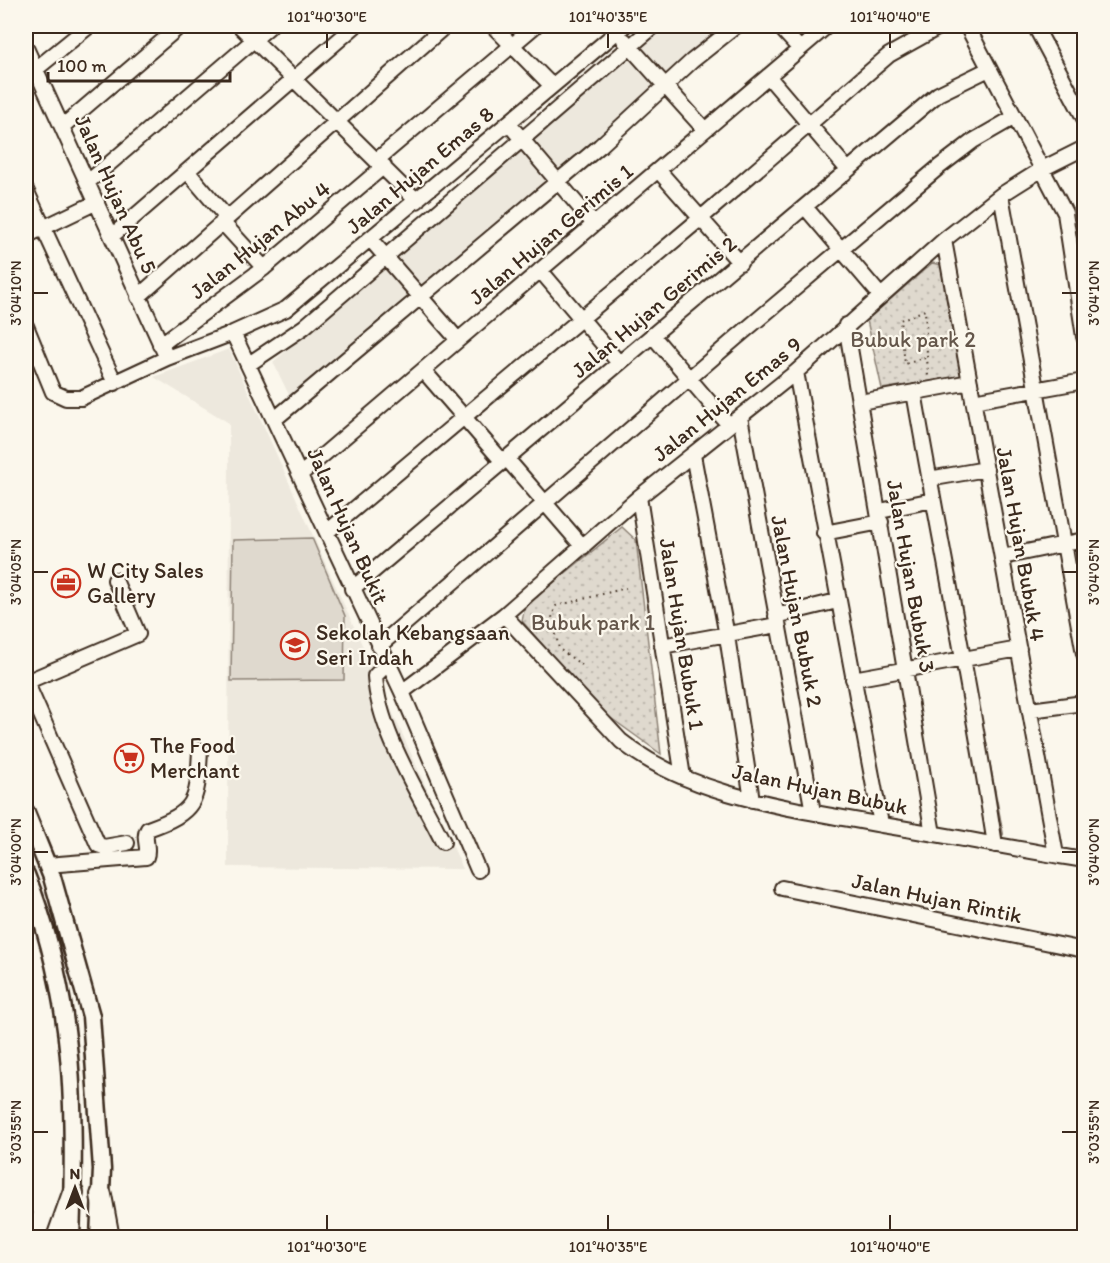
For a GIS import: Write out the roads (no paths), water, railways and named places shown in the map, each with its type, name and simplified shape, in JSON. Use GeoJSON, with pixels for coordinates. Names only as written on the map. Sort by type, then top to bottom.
{"type":"FeatureCollection","features":[{"type":"Feature","properties":{"kind":"highway"},"geometry":{"type":"LineString","coordinates":[[57,1238],[73,1193]]}},
{"type":"Feature","properties":{"kind":"highway"},"geometry":{"type":"LineString","coordinates":[[101,1195],[109,1238]]}},
{"type":"Feature","properties":{"kind":"main road"},"geometry":{"type":"LineString","coordinates":[[26,813],[50,871],[91,1016],[98,1102],[101,1195],[99,1238]]}},
{"type":"Feature","properties":{"kind":"main road"},"geometry":{"type":"LineString","coordinates":[[27,879],[47,932],[66,1018],[74,1103],[71,1238]]}},
{"type":"Feature","properties":{"kind":"street"},"geometry":{"type":"LineString","coordinates":[[36,69],[89,26]]}},
{"type":"Feature","properties":{"kind":"street"},"geometry":{"type":"LineString","coordinates":[[63,126],[180,26]]}},
{"type":"Feature","properties":{"kind":"street"},"geometry":{"type":"LineString","coordinates":[[240,26],[417,201]]}},
{"type":"Feature","properties":{"kind":"street"},"geometry":{"type":"LineString","coordinates":[[88,182],[270,26]]}},
{"type":"Feature","properties":{"kind":"street"},"geometry":{"type":"LineString","coordinates":[[112,236],[356,26]]}},
{"type":"Feature","properties":{"kind":"street"},"geometry":{"type":"LineString","coordinates":[[138,297],[445,26]]}},
{"type":"Feature","properties":{"kind":"street"},"geometry":{"type":"LineString","coordinates":[[493,26],[552,86]]}},
{"type":"Feature","properties":{"kind":"street","name":"Jalan Hujan Abu 4"},"geometry":{"type":"LineString","coordinates":[[164,352],[264,268],[535,26]]}},
{"type":"Feature","properties":{"kind":"street"},"geometry":{"type":"LineString","coordinates":[[249,364],[304,327],[654,26]]}},
{"type":"Feature","properties":{"kind":"street"},"geometry":{"type":"LineString","coordinates":[[275,419],[600,146],[736,26]]}},
{"type":"Feature","properties":{"kind":"street"},"geometry":{"type":"LineString","coordinates":[[779,26],[800,49]]}},
{"type":"Feature","properties":{"kind":"street","name":"Jalan Hujan Gerimis 1"},"geometry":{"type":"LineString","coordinates":[[302,474],[827,26]]}},
{"type":"Feature","properties":{"kind":"street"},"geometry":{"type":"LineString","coordinates":[[327,532],[581,319],[888,56],[941,26]]}},
{"type":"Feature","properties":{"kind":"street"},"geometry":{"type":"LineString","coordinates":[[968,26],[1014,118],[1044,168],[1065,213],[1084,337]]}},
{"type":"Feature","properties":{"kind":"street"},"geometry":{"type":"LineString","coordinates":[[1035,26],[1084,118]]}},
{"type":"Feature","properties":{"kind":"street"},"geometry":{"type":"LineString","coordinates":[[620,29],[630,47],[705,130]]}},
{"type":"Feature","properties":{"kind":"street","name":"Jalan Hujan Emas 8"},"geometry":{"type":"LineString","coordinates":[[164,352],[233,333],[286,309],[620,29]]}},
{"type":"Feature","properties":{"kind":"street","name":"Jalan Hujan Abu 5"},"geometry":{"type":"LineString","coordinates":[[26,48],[164,352]]}},
{"type":"Feature","properties":{"kind":"street","name":"Jalan Hujan Gerimis 2"},"geometry":{"type":"LineString","coordinates":[[352,589],[938,94],[989,69]]}},
{"type":"Feature","properties":{"kind":"street"},"geometry":{"type":"LineString","coordinates":[[768,76],[848,170]]}},
{"type":"Feature","properties":{"kind":"street"},"geometry":{"type":"LineString","coordinates":[[380,646],[840,250],[973,141],[1014,118]]}},
{"type":"Feature","properties":{"kind":"street"},"geometry":{"type":"LineString","coordinates":[[508,123],[594,224]]}},
{"type":"Feature","properties":{"kind":"street","name":"Jalan Hujan Emas 9"},"geometry":{"type":"LineString","coordinates":[[402,692],[504,615],[639,497],[796,372],[944,240],[1001,195],[1044,168],[1084,148]]}},
{"type":"Feature","properties":{"kind":"street"},"geometry":{"type":"LineString","coordinates":[[658,170],[740,263]]}},
{"type":"Feature","properties":{"kind":"street"},"geometry":{"type":"LineString","coordinates":[[187,171],[264,268]]}},
{"type":"Feature","properties":{"kind":"street"},"geometry":{"type":"LineString","coordinates":[[26,190],[42,229],[116,383]]}},
{"type":"Feature","properties":{"kind":"street"},"geometry":{"type":"LineString","coordinates":[[1001,195],[1084,654]]}},
{"type":"Feature","properties":{"kind":"street"},"geometry":{"type":"LineString","coordinates":[[26,236],[97,202]]}},
{"type":"Feature","properties":{"kind":"street"},"geometry":{"type":"LineString","coordinates":[[805,207],[880,295]]}},
{"type":"Feature","properties":{"kind":"street"},"geometry":{"type":"LineString","coordinates":[[370,240],[458,340]]}},
{"type":"Feature","properties":{"kind":"street","name":"Jalan Hujan Bubuk 4"},"geometry":{"type":"LineString","coordinates":[[944,240],[1056,855]]}},
{"type":"Feature","properties":{"kind":"street"},"geometry":{"type":"LineString","coordinates":[[540,270],[619,363]]}},
{"type":"Feature","properties":{"kind":"street","name":"Jalan Hujan Bubuk 3"},"geometry":{"type":"LineString","coordinates":[[846,325],[933,834]]}},
{"type":"Feature","properties":{"kind":"street"},"geometry":{"type":"LineString","coordinates":[[26,326],[53,392],[66,398],[81,398],[116,383],[164,352]]}},
{"type":"Feature","properties":{"kind":"street","name":"Jalan Hujan Bukit"},"geometry":{"type":"LineString","coordinates":[[233,333],[302,474],[352,589],[402,692],[478,870]]}},
{"type":"Feature","properties":{"kind":"street"},"geometry":{"type":"LineString","coordinates":[[652,335],[689,379],[735,421]]}},
{"type":"Feature","properties":{"kind":"street"},"geometry":{"type":"LineString","coordinates":[[423,370],[583,547]]}},
{"type":"Feature","properties":{"kind":"street"},"geometry":{"type":"LineString","coordinates":[[796,372],[824,533],[881,824]]}},
{"type":"Feature","properties":{"kind":"street"},"geometry":{"type":"LineString","coordinates":[[973,401],[1084,381]]}},
{"type":"Feature","properties":{"kind":"street"},"geometry":{"type":"LineString","coordinates":[[860,402],[970,382]]}},
{"type":"Feature","properties":{"kind":"street"},"geometry":{"type":"LineString","coordinates":[[914,392],[933,500],[967,659],[995,845]]}},
{"type":"Feature","properties":{"kind":"street","name":"Jalan Hujan Bubuk 2"},"geometry":{"type":"LineString","coordinates":[[735,421],[777,620],[813,812]]}},
{"type":"Feature","properties":{"kind":"street"},"geometry":{"type":"LineString","coordinates":[[693,455],[727,636],[752,800]]}},
{"type":"Feature","properties":{"kind":"street"},"geometry":{"type":"LineString","coordinates":[[929,479],[986,469]]}},
{"type":"Feature","properties":{"kind":"street","name":"Jalan Hujan Bubuk 1"},"geometry":{"type":"LineString","coordinates":[[639,497],[683,777]]}},
{"type":"Feature","properties":{"kind":"street"},"geometry":{"type":"LineString","coordinates":[[824,533],[933,500]]}},
{"type":"Feature","properties":{"kind":"street"},"geometry":{"type":"LineString","coordinates":[[1002,557],[1084,540]]}},
{"type":"Feature","properties":{"kind":"street"},"geometry":{"type":"LineString","coordinates":[[115,580],[138,634],[26,681],[98,845],[104,847],[127,843]]}},
{"type":"Feature","properties":{"kind":"street"},"geometry":{"type":"LineString","coordinates":[[662,645],[727,636],[837,601]]}},
{"type":"Feature","properties":{"kind":"street","name":"Jalan Hujan Bubuk"},"geometry":{"type":"LineString","coordinates":[[504,615],[621,741],[642,759],[683,777],[752,800],[1084,860]]}},
{"type":"Feature","properties":{"kind":"street"},"geometry":{"type":"LineString","coordinates":[[853,679],[1019,649]]}},
{"type":"Feature","properties":{"kind":"street"},"geometry":{"type":"LineString","coordinates":[[388,663],[375,676],[375,688],[392,739],[443,842]]}},
{"type":"Feature","properties":{"kind":"street"},"geometry":{"type":"LineString","coordinates":[[1030,710],[1084,703]]}},
{"type":"Feature","properties":{"kind":"street"},"geometry":{"type":"LineString","coordinates":[[50,871],[146,857],[145,837],[148,829],[171,819],[193,803],[198,793],[200,751]]}},
{"type":"Feature","properties":{"kind":"street","name":"Jalan Hujan Rintik"},"geometry":{"type":"LineString","coordinates":[[782,888],[1084,950]]}},
{"type":"Feature","properties":{"kind":"waterway"},"geometry":{"type":"LineString","coordinates":[[988,760],[1002,834]]}},
{"type":"Feature","properties":{"kind":"place","name":"W City Sales Gallery"},"geometry":{"type":"Point","coordinates":[66,583]}},
{"type":"Feature","properties":{"kind":"place","name":"Sekolah Kebangsaan Seri Indah"},"geometry":{"type":"Point","coordinates":[295,645]}},
{"type":"Feature","properties":{"kind":"place","name":"The Food Merchant"},"geometry":{"type":"Point","coordinates":[129,758]}},
{"type":"Feature","properties":{"kind":"park label","name":"Bubuk park 2"},"geometry":{"type":"Point","coordinates":[913,339]}},
{"type":"Feature","properties":{"kind":"park label","name":"Bubuk park 1"},"geometry":{"type":"Point","coordinates":[593,622]}}]}
